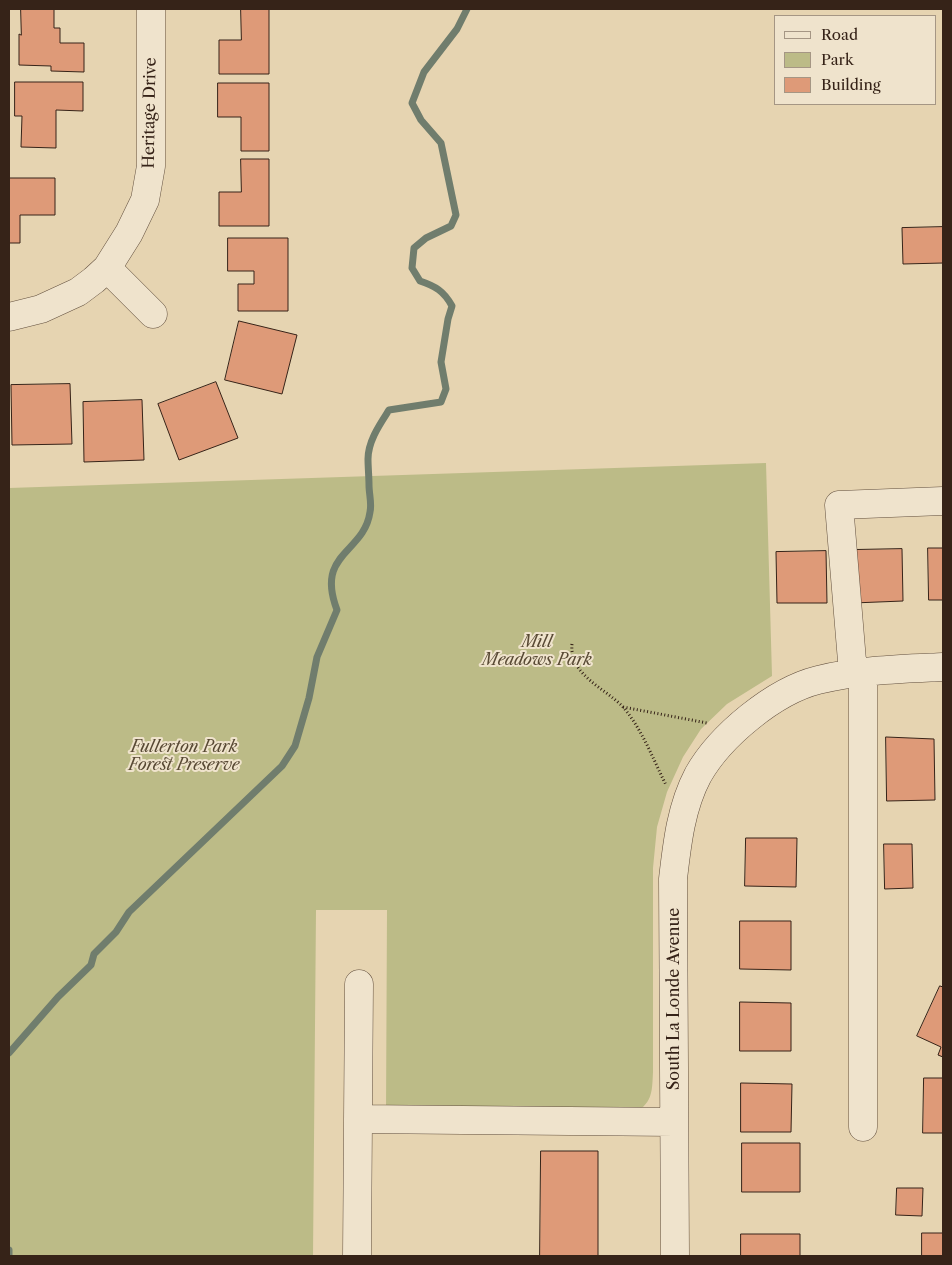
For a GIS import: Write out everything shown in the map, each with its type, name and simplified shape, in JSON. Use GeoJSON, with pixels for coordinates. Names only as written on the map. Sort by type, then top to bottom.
{"type":"FeatureCollection","features":[{"type":"Feature","properties":{"kind":"street","name":"Heritage Drive"},"geometry":{"type":"LineString","coordinates":[[9,317],[41,309],[78,292],[107,268],[129,233],[145,200],[151,166],[151,9]]}},
{"type":"Feature","properties":{"kind":"street"},"geometry":{"type":"LineString","coordinates":[[107,268],[153,314]]}},
{"type":"Feature","properties":{"kind":"street"},"geometry":{"type":"LineString","coordinates":[[863,1127],[858,672],[839,505],[943,501]]}},
{"type":"Feature","properties":{"kind":"street","name":"South La Londe Avenue"},"geometry":{"type":"LineString","coordinates":[[675,1256],[673,879],[678,838],[686,804],[698,775],[715,752],[745,720],[782,694],[816,680],[858,672],[943,667]]}},
{"type":"Feature","properties":{"kind":"street"},"geometry":{"type":"LineString","coordinates":[[357,1256],[359,984]]}},
{"type":"Feature","properties":{"kind":"street"},"geometry":{"type":"LineString","coordinates":[[358,1119],[674,1122]]}},
{"type":"Feature","properties":{"kind":"path"},"geometry":{"type":"LineString","coordinates":[[572,644],[571,652],[581,672],[622,707],[632,720],[683,818]]}},
{"type":"Feature","properties":{"kind":"path"},"geometry":{"type":"LineString","coordinates":[[622,707],[738,728]]}},
{"type":"Feature","properties":{"kind":"green space"},"geometry":{"type":"Polygon","coordinates":[[[766,463],[772,676],[727,704],[701,729],[683,757],[667,792],[657,827],[653,868],[653,1072],[652,1090],[646,1104],[636,1112],[386,1112],[387,910],[316,910],[313,1256],[9,1256],[9,488],[766,463]]]}},
{"type":"Feature","properties":{"kind":"building"},"geometry":{"type":"Polygon","coordinates":[[[21,9],[54,9],[54,28],[60,28],[60,43],[84,43],[84,72],[51,71],[51,66],[19,65],[21,9]]]}},
{"type":"Feature","properties":{"kind":"building"},"geometry":{"type":"Polygon","coordinates":[[[241,9],[269,9],[269,74],[219,74],[219,40],[241,40],[241,9]]]}},
{"type":"Feature","properties":{"kind":"building"},"geometry":{"type":"Polygon","coordinates":[[[15,82],[83,82],[83,111],[56,110],[56,148],[21,147],[22,116],[15,116],[15,82]]]}},
{"type":"Feature","properties":{"kind":"building"},"geometry":{"type":"Polygon","coordinates":[[[218,83],[269,83],[269,151],[241,151],[241,117],[218,117],[218,83]]]}},
{"type":"Feature","properties":{"kind":"building"},"geometry":{"type":"Polygon","coordinates":[[[241,159],[269,159],[269,226],[219,226],[219,192],[241,192],[241,159]]]}},
{"type":"Feature","properties":{"kind":"building"},"geometry":{"type":"Polygon","coordinates":[[[9,178],[55,178],[55,215],[20,215],[20,243],[9,243],[9,178]]]}},
{"type":"Feature","properties":{"kind":"building"},"geometry":{"type":"Polygon","coordinates":[[[943,227],[943,263],[903,264],[902,228],[943,227]]]}},
{"type":"Feature","properties":{"kind":"building"},"geometry":{"type":"Polygon","coordinates":[[[228,238],[288,238],[288,311],[238,311],[238,284],[254,284],[254,271],[228,271],[228,238]]]}},
{"type":"Feature","properties":{"kind":"building"},"geometry":{"type":"Polygon","coordinates":[[[239,321],[297,335],[282,394],[225,380],[239,321]]]}},
{"type":"Feature","properties":{"kind":"building"},"geometry":{"type":"Polygon","coordinates":[[[216,382],[238,438],[179,460],[158,404],[216,382]]]}},
{"type":"Feature","properties":{"kind":"building"},"geometry":{"type":"Polygon","coordinates":[[[70,384],[72,444],[12,445],[11,385],[70,384]]]}},
{"type":"Feature","properties":{"kind":"building"},"geometry":{"type":"Polygon","coordinates":[[[142,400],[144,460],[84,462],[83,402],[142,400]]]}},
{"type":"Feature","properties":{"kind":"building"},"geometry":{"type":"Polygon","coordinates":[[[928,548],[943,548],[943,600],[929,600],[928,548]]]}},
{"type":"Feature","properties":{"kind":"building"},"geometry":{"type":"Polygon","coordinates":[[[902,549],[903,601],[853,603],[852,550],[902,549]]]}},
{"type":"Feature","properties":{"kind":"building"},"geometry":{"type":"Polygon","coordinates":[[[826,551],[827,603],[777,603],[776,552],[826,551]]]}},
{"type":"Feature","properties":{"kind":"building"},"geometry":{"type":"Polygon","coordinates":[[[886,737],[934,739],[935,800],[887,801],[886,737]]]}},
{"type":"Feature","properties":{"kind":"building"},"geometry":{"type":"Polygon","coordinates":[[[746,838],[797,838],[796,887],[745,886],[746,838]]]}},
{"type":"Feature","properties":{"kind":"building"},"geometry":{"type":"Polygon","coordinates":[[[884,844],[912,844],[913,888],[885,889],[884,844]]]}},
{"type":"Feature","properties":{"kind":"building"},"geometry":{"type":"Polygon","coordinates":[[[740,921],[791,921],[791,970],[740,969],[740,921]]]}},
{"type":"Feature","properties":{"kind":"building"},"geometry":{"type":"Polygon","coordinates":[[[940,986],[943,987],[943,1057],[938,1055],[941,1047],[917,1036],[940,986]]]}},
{"type":"Feature","properties":{"kind":"building"},"geometry":{"type":"Polygon","coordinates":[[[740,1002],[791,1003],[791,1051],[740,1051],[740,1002]]]}},
{"type":"Feature","properties":{"kind":"building"},"geometry":{"type":"Polygon","coordinates":[[[924,1078],[943,1078],[943,1133],[923,1133],[924,1078]]]}},
{"type":"Feature","properties":{"kind":"building"},"geometry":{"type":"Polygon","coordinates":[[[741,1083],[792,1084],[791,1132],[741,1132],[741,1083]]]}},
{"type":"Feature","properties":{"kind":"building"},"geometry":{"type":"Polygon","coordinates":[[[742,1143],[800,1143],[800,1192],[742,1192],[742,1143]]]}},
{"type":"Feature","properties":{"kind":"building"},"geometry":{"type":"Polygon","coordinates":[[[541,1151],[598,1151],[598,1256],[540,1256],[541,1151]]]}},
{"type":"Feature","properties":{"kind":"building"},"geometry":{"type":"Polygon","coordinates":[[[897,1188],[923,1188],[922,1216],[896,1215],[897,1188]]]}},
{"type":"Feature","properties":{"kind":"building"},"geometry":{"type":"Polygon","coordinates":[[[922,1233],[943,1233],[943,1256],[922,1256],[922,1233]]]}},
{"type":"Feature","properties":{"kind":"building"},"geometry":{"type":"Polygon","coordinates":[[[741,1234],[800,1234],[800,1256],[741,1256],[741,1234]]]}},
{"type":"Feature","properties":{"kind":"waterway"},"geometry":{"type":"LineString","coordinates":[[9,1053],[58,997],[91,965],[94,954],[116,932],[129,912],[282,766],[295,746],[309,698],[317,657],[337,610],[332,591],[332,576],[336,565],[366,526],[370,512],[368,459],[372,439],[389,410],[441,402],[446,389],[441,362],[452,306],[446,296],[439,290],[420,281],[412,268],[414,248],[426,238],[451,226],[456,215],[441,143],[421,120],[412,103],[424,72],[457,29],[467,9]]}},
{"type":"Feature","properties":{"kind":"waterway"},"geometry":{"type":"LineString","coordinates":[[9,1250],[9,1256]]}},
{"type":"Feature","properties":{"kind":"park label","name":"Mill Meadows Park"},"geometry":{"type":"Point","coordinates":[537,651]}},
{"type":"Feature","properties":{"kind":"park label","name":"Fullerton Park Forest Preserve"},"geometry":{"type":"Point","coordinates":[184,756]}}]}
